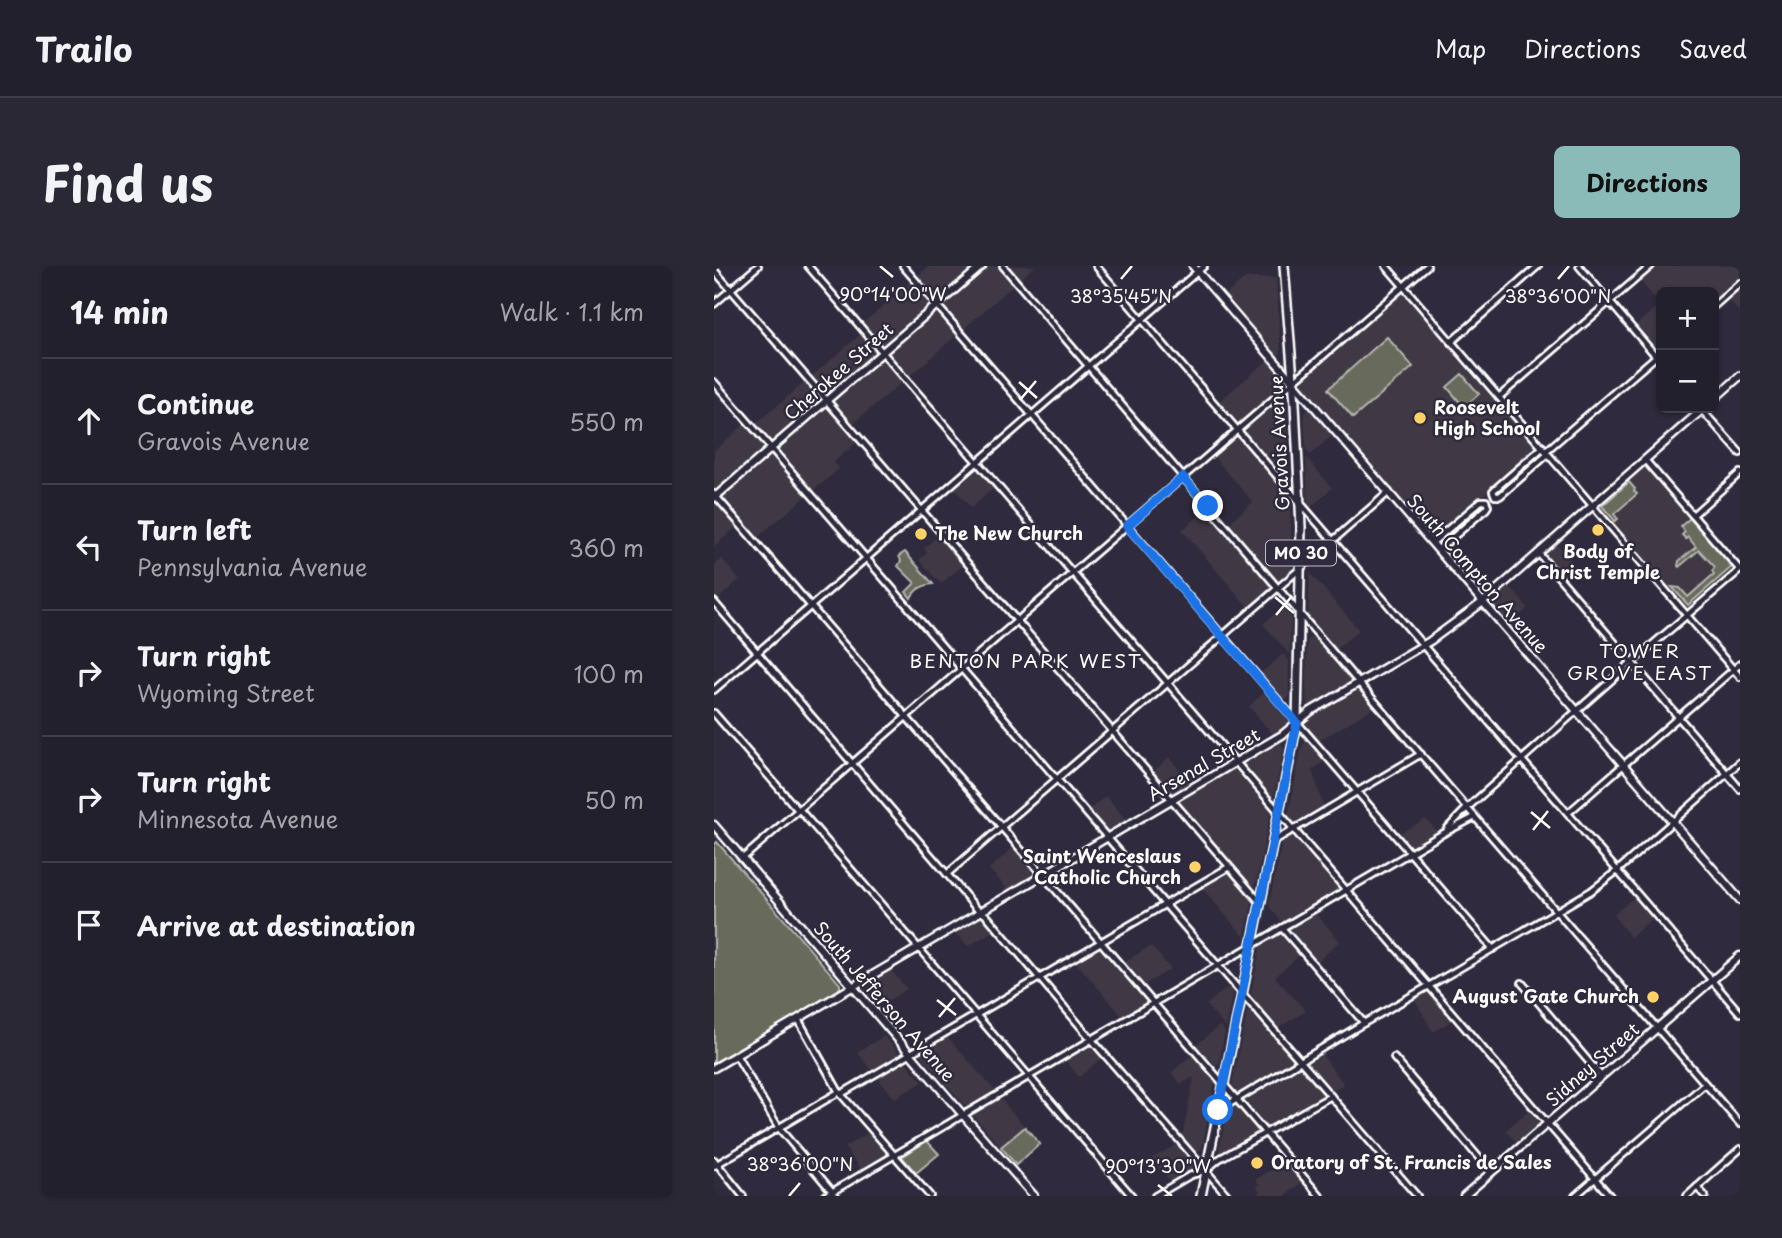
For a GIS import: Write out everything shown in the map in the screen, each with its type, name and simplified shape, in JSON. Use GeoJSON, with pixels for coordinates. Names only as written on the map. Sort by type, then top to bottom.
{"type":"FeatureCollection","features":[{"type":"Feature","properties":{"kind":"main road","name":"Cherokee Street"},"geometry":{"type":"LineString","coordinates":[[715,496],[982,266]]}},
{"type":"Feature","properties":{"kind":"main road","name":"Gravois Avenue"},"geometry":{"type":"LineString","coordinates":[[1201,1196],[1297,723],[1300,502],[1284,266]]}},
{"type":"Feature","properties":{"kind":"main road","name":"South Compton Avenue"},"geometry":{"type":"LineString","coordinates":[[1195,269],[1740,900]]}},
{"type":"Feature","properties":{"kind":"main road"},"geometry":{"type":"LineString","coordinates":[[1719,395],[1740,376]]}},
{"type":"Feature","properties":{"kind":"main road","name":"Arsenal Street"},"geometry":{"type":"LineString","coordinates":[[714,1068],[1283,735],[1311,711],[1454,625],[1483,603],[1697,413]]}},
{"type":"Feature","properties":{"kind":"main road","name":"South Jefferson Avenue"},"geometry":{"type":"LineString","coordinates":[[714,825],[1034,1196]]}},
{"type":"Feature","properties":{"kind":"main road","name":"Sidney Street"},"geometry":{"type":"LineString","coordinates":[[1464,1196],[1740,956]]}},
{"type":"Feature","properties":{"kind":"street"},"geometry":{"type":"LineString","coordinates":[[714,304],[758,266]]}},
{"type":"Feature","properties":{"kind":"street"},"geometry":{"type":"LineString","coordinates":[[808,266],[1610,1196]]}},
{"type":"Feature","properties":{"kind":"street"},"geometry":{"type":"LineString","coordinates":[[903,266],[1493,949]]}},
{"type":"Feature","properties":{"kind":"street"},"geometry":{"type":"LineString","coordinates":[[1003,266],[1740,1124]]}},
{"type":"Feature","properties":{"kind":"street"},"geometry":{"type":"LineString","coordinates":[[1096,266],[1740,1013]]}},
{"type":"Feature","properties":{"kind":"street"},"geometry":{"type":"LineString","coordinates":[[714,690],[1142,320],[1195,269],[1204,266]]}},
{"type":"Feature","properties":{"kind":"street"},"geometry":{"type":"LineString","coordinates":[[1386,266],[1740,677]]}},
{"type":"Feature","properties":{"kind":"street"},"geometry":{"type":"LineString","coordinates":[[742,858],[1427,266]]}},
{"type":"Feature","properties":{"kind":"street"},"geometry":{"type":"LineString","coordinates":[[1451,342],[1538,266]]}},
{"type":"Feature","properties":{"kind":"street"},"geometry":{"type":"LineString","coordinates":[[1579,266],[1656,351]]}},
{"type":"Feature","properties":{"kind":"street"},"geometry":{"type":"LineString","coordinates":[[1499,397],[1651,266]]}},
{"type":"Feature","properties":{"kind":"street"},"geometry":{"type":"LineString","coordinates":[[714,270],[1261,903]]}},
{"type":"Feature","properties":{"kind":"street"},"geometry":{"type":"LineString","coordinates":[[1719,302],[1740,283]]}},
{"type":"Feature","properties":{"kind":"street"},"geometry":{"type":"LineString","coordinates":[[1546,451],[1495,489],[1495,496],[1500,496],[1546,451],[1656,357]]}},
{"type":"Feature","properties":{"kind":"street"},"geometry":{"type":"LineString","coordinates":[[714,382],[1418,1196]]}},
{"type":"Feature","properties":{"kind":"street"},"geometry":{"type":"LineString","coordinates":[[1706,413],[1740,453]]}},
{"type":"Feature","properties":{"kind":"street"},"geometry":{"type":"LineString","coordinates":[[1444,832],[1521,760],[1740,570],[1645,460]]}},
{"type":"Feature","properties":{"kind":"street"},"geometry":{"type":"LineString","coordinates":[[1693,515],[1740,473]]}},
{"type":"Feature","properties":{"kind":"street"},"geometry":{"type":"LineString","coordinates":[[947,874],[1389,492]]}},
{"type":"Feature","properties":{"kind":"street"},"geometry":{"type":"LineString","coordinates":[[715,496],[1320,1196]]}},
{"type":"Feature","properties":{"kind":"street"},"geometry":{"type":"LineString","coordinates":[[1432,543],[1481,501],[1486,501],[1486,509],[1437,551]]}},
{"type":"Feature","properties":{"kind":"street"},"geometry":{"type":"LineString","coordinates":[[1539,554],[1740,789]]}},
{"type":"Feature","properties":{"kind":"street"},"geometry":{"type":"LineString","coordinates":[[714,602],[1228,1196]]}},
{"type":"Feature","properties":{"kind":"street"},"geometry":{"type":"LineString","coordinates":[[1568,813],[1740,664]]}},
{"type":"Feature","properties":{"kind":"street"},"geometry":{"type":"LineString","coordinates":[[714,713],[1132,1196]]}},
{"type":"Feature","properties":{"kind":"street"},"geometry":{"type":"LineString","coordinates":[[1274,841],[1421,754]]}},
{"type":"Feature","properties":{"kind":"street"},"geometry":{"type":"LineString","coordinates":[[1218,1110],[1591,891],[1740,762]]}},
{"type":"Feature","properties":{"kind":"street"},"geometry":{"type":"LineString","coordinates":[[825,1196],[834,1194],[894,1155],[1444,832],[1475,817]]}},
{"type":"Feature","properties":{"kind":"street"},"geometry":{"type":"LineString","coordinates":[[743,1196],[715,1163],[910,1054],[1229,867]]}},
{"type":"Feature","properties":{"kind":"street"},"geometry":{"type":"LineString","coordinates":[[1282,928],[1364,1023]]}},
{"type":"Feature","properties":{"kind":"street"},"geometry":{"type":"LineString","coordinates":[[1522,983],[1601,1076]]}},
{"type":"Feature","properties":{"kind":"street"},"geometry":{"type":"LineString","coordinates":[[798,1019],[840,1093],[930,1196]]}},
{"type":"Feature","properties":{"kind":"street"},"geometry":{"type":"LineString","coordinates":[[736,1055],[779,1128],[834,1194]]}},
{"type":"Feature","properties":{"kind":"street"},"geometry":{"type":"LineString","coordinates":[[1394,1058],[1491,1172]]}},
{"type":"Feature","properties":{"kind":"street"},"geometry":{"type":"LineString","coordinates":[[1575,1196],[1705,1084]]}},
{"type":"Feature","properties":{"kind":"street"},"geometry":{"type":"LineString","coordinates":[[1154,1196],[1189,1176],[1206,1170],[1219,1159],[1331,1096]]}},
{"type":"Feature","properties":{"kind":"street"},"geometry":{"type":"LineString","coordinates":[[1687,1196],[1740,1149]]}},
{"type":"Feature","properties":{"kind":"street"},"geometry":{"type":"LineString","coordinates":[[1697,1187],[1705,1196]]}},
{"type":"Feature","properties":{"kind":"shaded area"},"geometry":{"type":"Polygon","coordinates":[[[929,266],[1035,266],[850,426],[860,439],[834,462],[839,469],[754,540],[740,524],[714,546],[714,451],[746,423],[751,428],[867,329],[863,323],[929,266]]]}},
{"type":"Feature","properties":{"kind":"shaded area"},"geometry":{"type":"Polygon","coordinates":[[[1656,266],[1740,266],[1740,313],[1722,293],[1719,296],[1719,287],[1656,287],[1656,299],[1639,280],[1656,266]]]}},
{"type":"Feature","properties":{"kind":"shaded area"},"geometry":{"type":"Polygon","coordinates":[[[1247,277],[1276,278],[1281,353],[1278,356],[1273,354],[1224,296],[1247,277]]]}},
{"type":"Feature","properties":{"kind":"shaded area","name":"Roosevelt High School"},"geometry":{"type":"Polygon","coordinates":[[[1404,292],[1537,447],[1434,538],[1302,385],[1304,378],[1404,292]]]}},
{"type":"Feature","properties":{"kind":"shaded area"},"geometry":{"type":"Polygon","coordinates":[[[1656,308],[1656,348],[1636,325],[1656,308]]]}},
{"type":"Feature","properties":{"kind":"shaded area"},"geometry":{"type":"Polygon","coordinates":[[[1268,360],[1283,378],[1282,387],[1240,423],[1236,423],[1218,402],[1268,360]]]}},
{"type":"Feature","properties":{"kind":"shaded area"},"geometry":{"type":"Polygon","coordinates":[[[1283,397],[1287,400],[1289,474],[1286,478],[1245,430],[1283,397]]]}},
{"type":"Feature","properties":{"kind":"shaded area"},"geometry":{"type":"Polygon","coordinates":[[[1310,410],[1332,436],[1310,455],[1306,450],[1304,414],[1310,410]]]}},
{"type":"Feature","properties":{"kind":"shaded area"},"geometry":{"type":"Polygon","coordinates":[[[1237,437],[1290,499],[1292,569],[1280,581],[1276,580],[1228,524],[1253,502],[1213,456],[1237,437]]]}},
{"type":"Feature","properties":{"kind":"shaded area"},"geometry":{"type":"Polygon","coordinates":[[[1306,457],[1332,488],[1310,508],[1308,505],[1306,457]]]}},
{"type":"Feature","properties":{"kind":"shaded area"},"geometry":{"type":"Polygon","coordinates":[[[1646,465],[1735,568],[1689,608],[1685,607],[1600,508],[1600,504],[1646,465]]]}},
{"type":"Feature","properties":{"kind":"shaded area"},"geometry":{"type":"Polygon","coordinates":[[[977,470],[994,488],[971,508],[954,488],[977,470]]]}},
{"type":"Feature","properties":{"kind":"shaded area"},"geometry":{"type":"Polygon","coordinates":[[[1205,511],[1270,587],[1270,591],[1249,608],[1182,530],[1205,511]]]}},
{"type":"Feature","properties":{"kind":"shaded area"},"geometry":{"type":"Polygon","coordinates":[[[939,535],[963,565],[941,584],[919,560],[927,553],[924,548],[939,535]]]}},
{"type":"Feature","properties":{"kind":"shaded area"},"geometry":{"type":"Polygon","coordinates":[[[1556,543],[1577,567],[1564,578],[1545,555],[1556,543]]]}},
{"type":"Feature","properties":{"kind":"shaded area"},"geometry":{"type":"Polygon","coordinates":[[[722,559],[739,580],[717,600],[714,597],[714,566],[722,559]]]}},
{"type":"Feature","properties":{"kind":"shaded area"},"geometry":{"type":"Polygon","coordinates":[[[1310,573],[1359,630],[1335,650],[1308,617],[1310,573]]]}},
{"type":"Feature","properties":{"kind":"shaded area"},"geometry":{"type":"Polygon","coordinates":[[[1509,586],[1528,608],[1509,625],[1492,602],[1509,586]]]}},
{"type":"Feature","properties":{"kind":"shaded area"},"geometry":{"type":"Polygon","coordinates":[[[1286,605],[1291,613],[1290,655],[1263,624],[1286,605]]]}},
{"type":"Feature","properties":{"kind":"shaded area"},"geometry":{"type":"Polygon","coordinates":[[[1313,637],[1351,681],[1311,706],[1306,695],[1307,642],[1313,637]]]}},
{"type":"Feature","properties":{"kind":"shaded area"},"geometry":{"type":"Polygon","coordinates":[[[1283,654],[1289,661],[1289,697],[1286,700],[1260,674],[1283,654]]]}},
{"type":"Feature","properties":{"kind":"shaded area"},"geometry":{"type":"Polygon","coordinates":[[[1357,689],[1375,707],[1318,741],[1306,726],[1308,718],[1357,689]]]}},
{"type":"Feature","properties":{"kind":"shaded area"},"geometry":{"type":"Polygon","coordinates":[[[1265,692],[1289,722],[1286,728],[1274,736],[1249,706],[1265,692]]]}},
{"type":"Feature","properties":{"kind":"shaded area"},"geometry":{"type":"Polygon","coordinates":[[[1278,742],[1284,749],[1274,795],[1271,797],[1243,764],[1278,742]]]}},
{"type":"Feature","properties":{"kind":"shaded area"},"geometry":{"type":"Polygon","coordinates":[[[1306,742],[1310,743],[1325,761],[1312,770],[1324,808],[1296,825],[1288,816],[1302,746],[1306,742]]]}},
{"type":"Feature","properties":{"kind":"shaded area"},"geometry":{"type":"Polygon","coordinates":[[[1169,757],[1191,784],[1173,794],[1153,772],[1169,757]]]}},
{"type":"Feature","properties":{"kind":"shaded area"},"geometry":{"type":"Polygon","coordinates":[[[1234,768],[1271,810],[1256,883],[1253,886],[1178,801],[1234,768]]]}},
{"type":"Feature","properties":{"kind":"shaded area"},"geometry":{"type":"Polygon","coordinates":[[[1106,796],[1128,822],[1110,832],[1089,810],[1106,796]]]}},
{"type":"Feature","properties":{"kind":"shaded area"},"geometry":{"type":"Polygon","coordinates":[[[1426,819],[1438,832],[1411,847],[1398,834],[1426,819]]]}},
{"type":"Feature","properties":{"kind":"shaded area"},"geometry":{"type":"Polygon","coordinates":[[[1291,833],[1339,889],[1285,922],[1270,908],[1269,903],[1283,839],[1291,833]]]}},
{"type":"Feature","properties":{"kind":"shaded area"},"geometry":{"type":"Polygon","coordinates":[[[1015,846],[1037,874],[1009,891],[989,869],[1015,846]]]}},
{"type":"Feature","properties":{"kind":"shaded area"},"geometry":{"type":"Polygon","coordinates":[[[1226,871],[1253,900],[1245,936],[1201,887],[1226,871]]]}},
{"type":"Feature","properties":{"kind":"shaded area"},"geometry":{"type":"Polygon","coordinates":[[[1635,897],[1653,918],[1631,937],[1614,914],[1635,897]]]}},
{"type":"Feature","properties":{"kind":"shaded area"},"geometry":{"type":"Polygon","coordinates":[[[1316,914],[1340,941],[1317,962],[1290,930],[1316,914]]]}},
{"type":"Feature","properties":{"kind":"shaded area"},"geometry":{"type":"Polygon","coordinates":[[[981,917],[994,931],[968,946],[955,932],[981,917]]]}},
{"type":"Feature","properties":{"kind":"shaded area"},"geometry":{"type":"Polygon","coordinates":[[[1282,934],[1300,955],[1275,977],[1306,1011],[1278,1028],[1251,993],[1260,948],[1282,934]]]}},
{"type":"Feature","properties":{"kind":"shaded area"},"geometry":{"type":"Polygon","coordinates":[[[1098,946],[1147,1000],[1146,1004],[1123,1017],[1074,960],[1098,946]]]}},
{"type":"Feature","properties":{"kind":"shaded area"},"geometry":{"type":"Polygon","coordinates":[[[1151,946],[1171,969],[1144,985],[1124,962],[1151,946]]]}},
{"type":"Feature","properties":{"kind":"shaded area"},"geometry":{"type":"Polygon","coordinates":[[[890,969],[907,989],[879,1006],[864,986],[890,969]]]}},
{"type":"Feature","properties":{"kind":"shaded area"},"geometry":{"type":"Polygon","coordinates":[[[1230,985],[1234,991],[1226,1028],[1206,1005],[1230,985]]]}},
{"type":"Feature","properties":{"kind":"shaded area"},"geometry":{"type":"Polygon","coordinates":[[[1427,993],[1453,1020],[1433,1032],[1415,1000],[1427,993]]]}},
{"type":"Feature","properties":{"kind":"shaded area"},"geometry":{"type":"Polygon","coordinates":[[[1249,1009],[1253,1010],[1294,1060],[1239,1093],[1232,1084],[1249,1009]]]}},
{"type":"Feature","properties":{"kind":"shaded area"},"geometry":{"type":"Polygon","coordinates":[[[1220,1025],[1225,1032],[1219,1063],[1216,1065],[1196,1045],[1220,1025]]]}},
{"type":"Feature","properties":{"kind":"shaded area"},"geometry":{"type":"Polygon","coordinates":[[[946,1035],[996,1092],[969,1107],[964,1105],[920,1054],[921,1050],[946,1035]]]}},
{"type":"Feature","properties":{"kind":"shaded area"},"geometry":{"type":"Polygon","coordinates":[[[884,1036],[900,1057],[873,1073],[857,1052],[884,1036]]]}},
{"type":"Feature","properties":{"kind":"shaded area"},"geometry":{"type":"Polygon","coordinates":[[[1091,1045],[1103,1057],[1079,1077],[1065,1060],[1091,1045]]]}},
{"type":"Feature","properties":{"kind":"shaded area"},"geometry":{"type":"Polygon","coordinates":[[[1193,1054],[1215,1080],[1202,1149],[1198,1152],[1182,1137],[1194,1077],[1181,1084],[1171,1073],[1193,1054]]]}},
{"type":"Feature","properties":{"kind":"shaded area"},"geometry":{"type":"Polygon","coordinates":[[[1322,1055],[1344,1084],[1332,1091],[1309,1064],[1322,1055]]]}},
{"type":"Feature","properties":{"kind":"shaded area"},"geometry":{"type":"Polygon","coordinates":[[[904,1060],[923,1082],[895,1098],[876,1076],[904,1060]]]}},
{"type":"Feature","properties":{"kind":"shaded area"},"geometry":{"type":"Polygon","coordinates":[[[1300,1068],[1327,1097],[1268,1129],[1246,1100],[1300,1068]]]}},
{"type":"Feature","properties":{"kind":"shaded area"},"geometry":{"type":"Polygon","coordinates":[[[1000,1098],[1025,1127],[1001,1147],[974,1116],[1000,1098]]]}},
{"type":"Feature","properties":{"kind":"shaded area"},"geometry":{"type":"Polygon","coordinates":[[[1235,1105],[1239,1106],[1259,1131],[1220,1153],[1227,1112],[1235,1105]]]}},
{"type":"Feature","properties":{"kind":"shaded area"},"geometry":{"type":"Polygon","coordinates":[[[1529,1110],[1540,1124],[1518,1144],[1506,1130],[1529,1110]]]}},
{"type":"Feature","properties":{"kind":"shaded area"},"geometry":{"type":"Polygon","coordinates":[[[870,1132],[888,1154],[862,1170],[844,1147],[870,1132]]]}},
{"type":"Feature","properties":{"kind":"shaded area"},"geometry":{"type":"Polygon","coordinates":[[[1177,1144],[1197,1167],[1171,1183],[1151,1159],[1177,1144]]]}},
{"type":"Feature","properties":{"kind":"shaded area"},"geometry":{"type":"Polygon","coordinates":[[[1286,1161],[1303,1181],[1285,1196],[1255,1196],[1260,1192],[1256,1179],[1286,1161]]]}},
{"type":"Feature","properties":{"kind":"green space"},"geometry":{"type":"Polygon","coordinates":[[[1387,337],[1413,367],[1353,418],[1328,389],[1387,337]]]}},
{"type":"Feature","properties":{"kind":"green space"},"geometry":{"type":"Polygon","coordinates":[[[1462,374],[1479,394],[1464,407],[1447,387],[1462,374]]]}},
{"type":"Feature","properties":{"kind":"green space"},"geometry":{"type":"Polygon","coordinates":[[[1629,482],[1637,494],[1614,514],[1618,519],[1615,521],[1602,506],[1629,482]]]}},
{"type":"Feature","properties":{"kind":"green space"},"geometry":{"type":"Polygon","coordinates":[[[1690,518],[1733,566],[1688,605],[1672,587],[1680,588],[1688,597],[1714,574],[1712,571],[1715,567],[1699,550],[1678,566],[1679,561],[1696,547],[1688,537],[1686,539],[1682,535],[1685,532],[1681,526],[1690,518]]]}},
{"type":"Feature","properties":{"kind":"green space"},"geometry":{"type":"Polygon","coordinates":[[[905,552],[933,584],[920,588],[911,598],[906,592],[915,583],[898,566],[901,561],[899,556],[905,552]]]}},
{"type":"Feature","properties":{"kind":"green space"},"geometry":{"type":"Polygon","coordinates":[[[717,842],[840,987],[838,991],[714,1063],[714,845],[717,842]]]}},
{"type":"Feature","properties":{"kind":"green space"},"geometry":{"type":"Polygon","coordinates":[[[1025,1127],[1040,1144],[1016,1165],[1001,1147],[1025,1127]]]}},
{"type":"Feature","properties":{"kind":"green space"},"geometry":{"type":"Polygon","coordinates":[[[927,1141],[939,1154],[916,1173],[902,1157],[927,1141]]]}},
{"type":"Feature","properties":{"kind":"place","name":"Roosevelt High School"},"geometry":{"type":"Point","coordinates":[1420,418]}},
{"type":"Feature","properties":{"kind":"place","name":"Body of Christ Temple"},"geometry":{"type":"Point","coordinates":[1598,530]}},
{"type":"Feature","properties":{"kind":"place","name":"The New Church"},"geometry":{"type":"Point","coordinates":[921,534]}},
{"type":"Feature","properties":{"kind":"place","name":"Saint Wenceslaus Catholic Church"},"geometry":{"type":"Point","coordinates":[1195,867]}},
{"type":"Feature","properties":{"kind":"place","name":"August Gate Church"},"geometry":{"type":"Point","coordinates":[1653,997]}},
{"type":"Feature","properties":{"kind":"place","name":"Oratory of St. Francis de Sales"},"geometry":{"type":"Point","coordinates":[1257,1163]}},
{"type":"Feature","properties":{"kind":"district","name":"BENTON PARK WEST"},"geometry":{"type":"Point","coordinates":[1026,661]}},
{"type":"Feature","properties":{"kind":"district","name":"TOWER GROVE EAST"},"geometry":{"type":"Point","coordinates":[1640,662]}},
{"type":"Feature","properties":{"kind":"route"},"geometry":{"type":"LineString","coordinates":[[1208,506],[1183,477],[1127,526],[1297,723],[1218,1110]]}}]}
